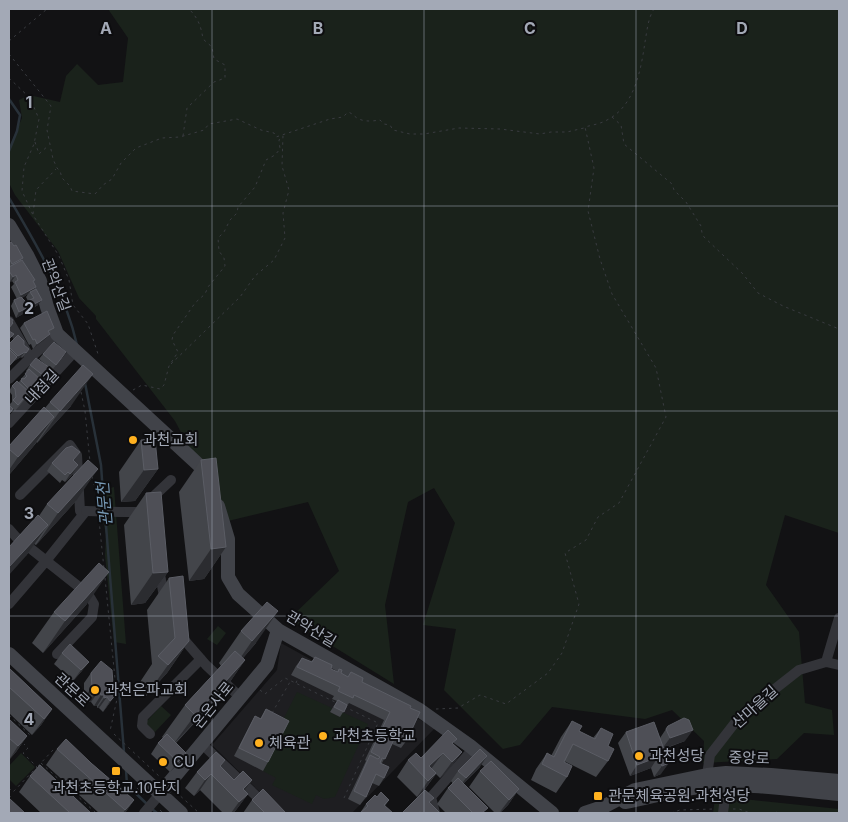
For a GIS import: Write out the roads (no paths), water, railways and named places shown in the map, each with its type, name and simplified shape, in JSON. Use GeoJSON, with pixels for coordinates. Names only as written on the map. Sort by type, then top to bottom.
{"type":"FeatureCollection","features":[{"type":"Feature","properties":{"kind":"street","name":"관악산길"},"geometry":{"type":"LineString","coordinates":[[10,229],[40,281],[57,334],[202,468],[214,493],[228,539],[228,577],[238,594],[278,630],[418,709],[473,749],[552,813]]}},
{"type":"Feature","properties":{"kind":"street"},"geometry":{"type":"LineString","coordinates":[[9,321],[30,358]]}},
{"type":"Feature","properties":{"kind":"street"},"geometry":{"type":"LineString","coordinates":[[9,379],[57,334]]}},
{"type":"Feature","properties":{"kind":"street","name":"내점길"},"geometry":{"type":"LineString","coordinates":[[11,417],[76,352]]}},
{"type":"Feature","properties":{"kind":"street"},"geometry":{"type":"LineString","coordinates":[[20,495],[70,445],[77,455],[80,511],[139,512],[147,507],[154,496],[171,480]]}},
{"type":"Feature","properties":{"kind":"street"},"geometry":{"type":"LineString","coordinates":[[147,507],[148,523]]}},
{"type":"Feature","properties":{"kind":"street"},"geometry":{"type":"LineString","coordinates":[[9,604],[86,511]]}},
{"type":"Feature","properties":{"kind":"street"},"geometry":{"type":"LineString","coordinates":[[9,529],[88,594],[94,604],[92,616],[57,654]]}},
{"type":"Feature","properties":{"kind":"street"},"geometry":{"type":"LineString","coordinates":[[158,561],[167,608]]}},
{"type":"Feature","properties":{"kind":"street"},"geometry":{"type":"LineString","coordinates":[[826,662],[839,618]]}},
{"type":"Feature","properties":{"kind":"street"},"geometry":{"type":"LineString","coordinates":[[174,624],[177,632],[188,646],[240,697]]}},
{"type":"Feature","properties":{"kind":"street","name":"온온사로"},"geometry":{"type":"LineString","coordinates":[[155,801],[267,665],[278,630]]}},
{"type":"Feature","properties":{"kind":"street","name":"관문로"},"geometry":{"type":"LineString","coordinates":[[9,654],[113,751],[155,801]]}},
{"type":"Feature","properties":{"kind":"street"},"geometry":{"type":"LineString","coordinates":[[150,734],[142,726],[143,717],[201,659]]}},
{"type":"Feature","properties":{"kind":"street","name":"산마을길"},"geometry":{"type":"LineString","coordinates":[[707,775],[710,755],[734,724],[771,692],[799,670],[826,662],[839,665]]}},
{"type":"Feature","properties":{"kind":"street"},"geometry":{"type":"LineString","coordinates":[[202,744],[274,813]]}},
{"type":"Feature","properties":{"kind":"street"},"geometry":{"type":"LineString","coordinates":[[435,813],[431,797],[473,749]]}},
{"type":"Feature","properties":{"kind":"street","name":"중앙로"},"geometry":{"type":"LineString","coordinates":[[585,813],[602,807],[635,790],[707,775],[726,773],[771,775],[839,781]]}},
{"type":"Feature","properties":{"kind":"street"},"geometry":{"type":"LineString","coordinates":[[724,809],[726,786]]}},
{"type":"Feature","properties":{"kind":"street","name":"중앙로"},"geometry":{"type":"LineString","coordinates":[[602,807],[706,787],[770,787],[839,794]]}},
{"type":"Feature","properties":{"kind":"street"},"geometry":{"type":"LineString","coordinates":[[155,801],[181,813]]}},
{"type":"Feature","properties":{"kind":"waterway","name":"관문천"},"geometry":{"type":"LineString","coordinates":[[9,99],[20,115],[17,131],[9,151]]}},
{"type":"Feature","properties":{"kind":"waterway","name":"관문천"},"geometry":{"type":"LineString","coordinates":[[9,198],[49,269],[65,306],[77,345]]}},
{"type":"Feature","properties":{"kind":"waterway","name":"관문천"},"geometry":{"type":"LineString","coordinates":[[85,383],[101,465],[104,508]]}},
{"type":"Feature","properties":{"kind":"waterway","name":"관문천"},"geometry":{"type":"LineString","coordinates":[[105,513],[124,752]]}},
{"type":"Feature","properties":{"kind":"waterway","name":"관문천"},"geometry":{"type":"LineString","coordinates":[[126,770],[127,785],[148,805]]}},
{"type":"Feature","properties":{"kind":"waterway","name":"관문천"},"geometry":{"type":"LineString","coordinates":[[152,809],[157,813]]}},
{"type":"Feature","properties":{"kind":"place","name":"과천교회"},"geometry":{"type":"Point","coordinates":[133,440]}},
{"type":"Feature","properties":{"kind":"place","name":"과천은파교회"},"geometry":{"type":"Point","coordinates":[95,690]}},
{"type":"Feature","properties":{"kind":"place","name":"과천초등학교"},"geometry":{"type":"Point","coordinates":[323,736]}},
{"type":"Feature","properties":{"kind":"place","name":"체육관"},"geometry":{"type":"Point","coordinates":[259,743]}},
{"type":"Feature","properties":{"kind":"place","name":"과천성당"},"geometry":{"type":"Point","coordinates":[639,756]}},
{"type":"Feature","properties":{"kind":"place","name":"CU"},"geometry":{"type":"Point","coordinates":[163,762]}},
{"type":"Feature","properties":{"kind":"place","name":"과천초등학교.10단지"},"geometry":{"type":"Point","coordinates":[116,771]}},
{"type":"Feature","properties":{"kind":"place","name":"관문체육공원.과천성당"},"geometry":{"type":"Point","coordinates":[598,796]}}]}
